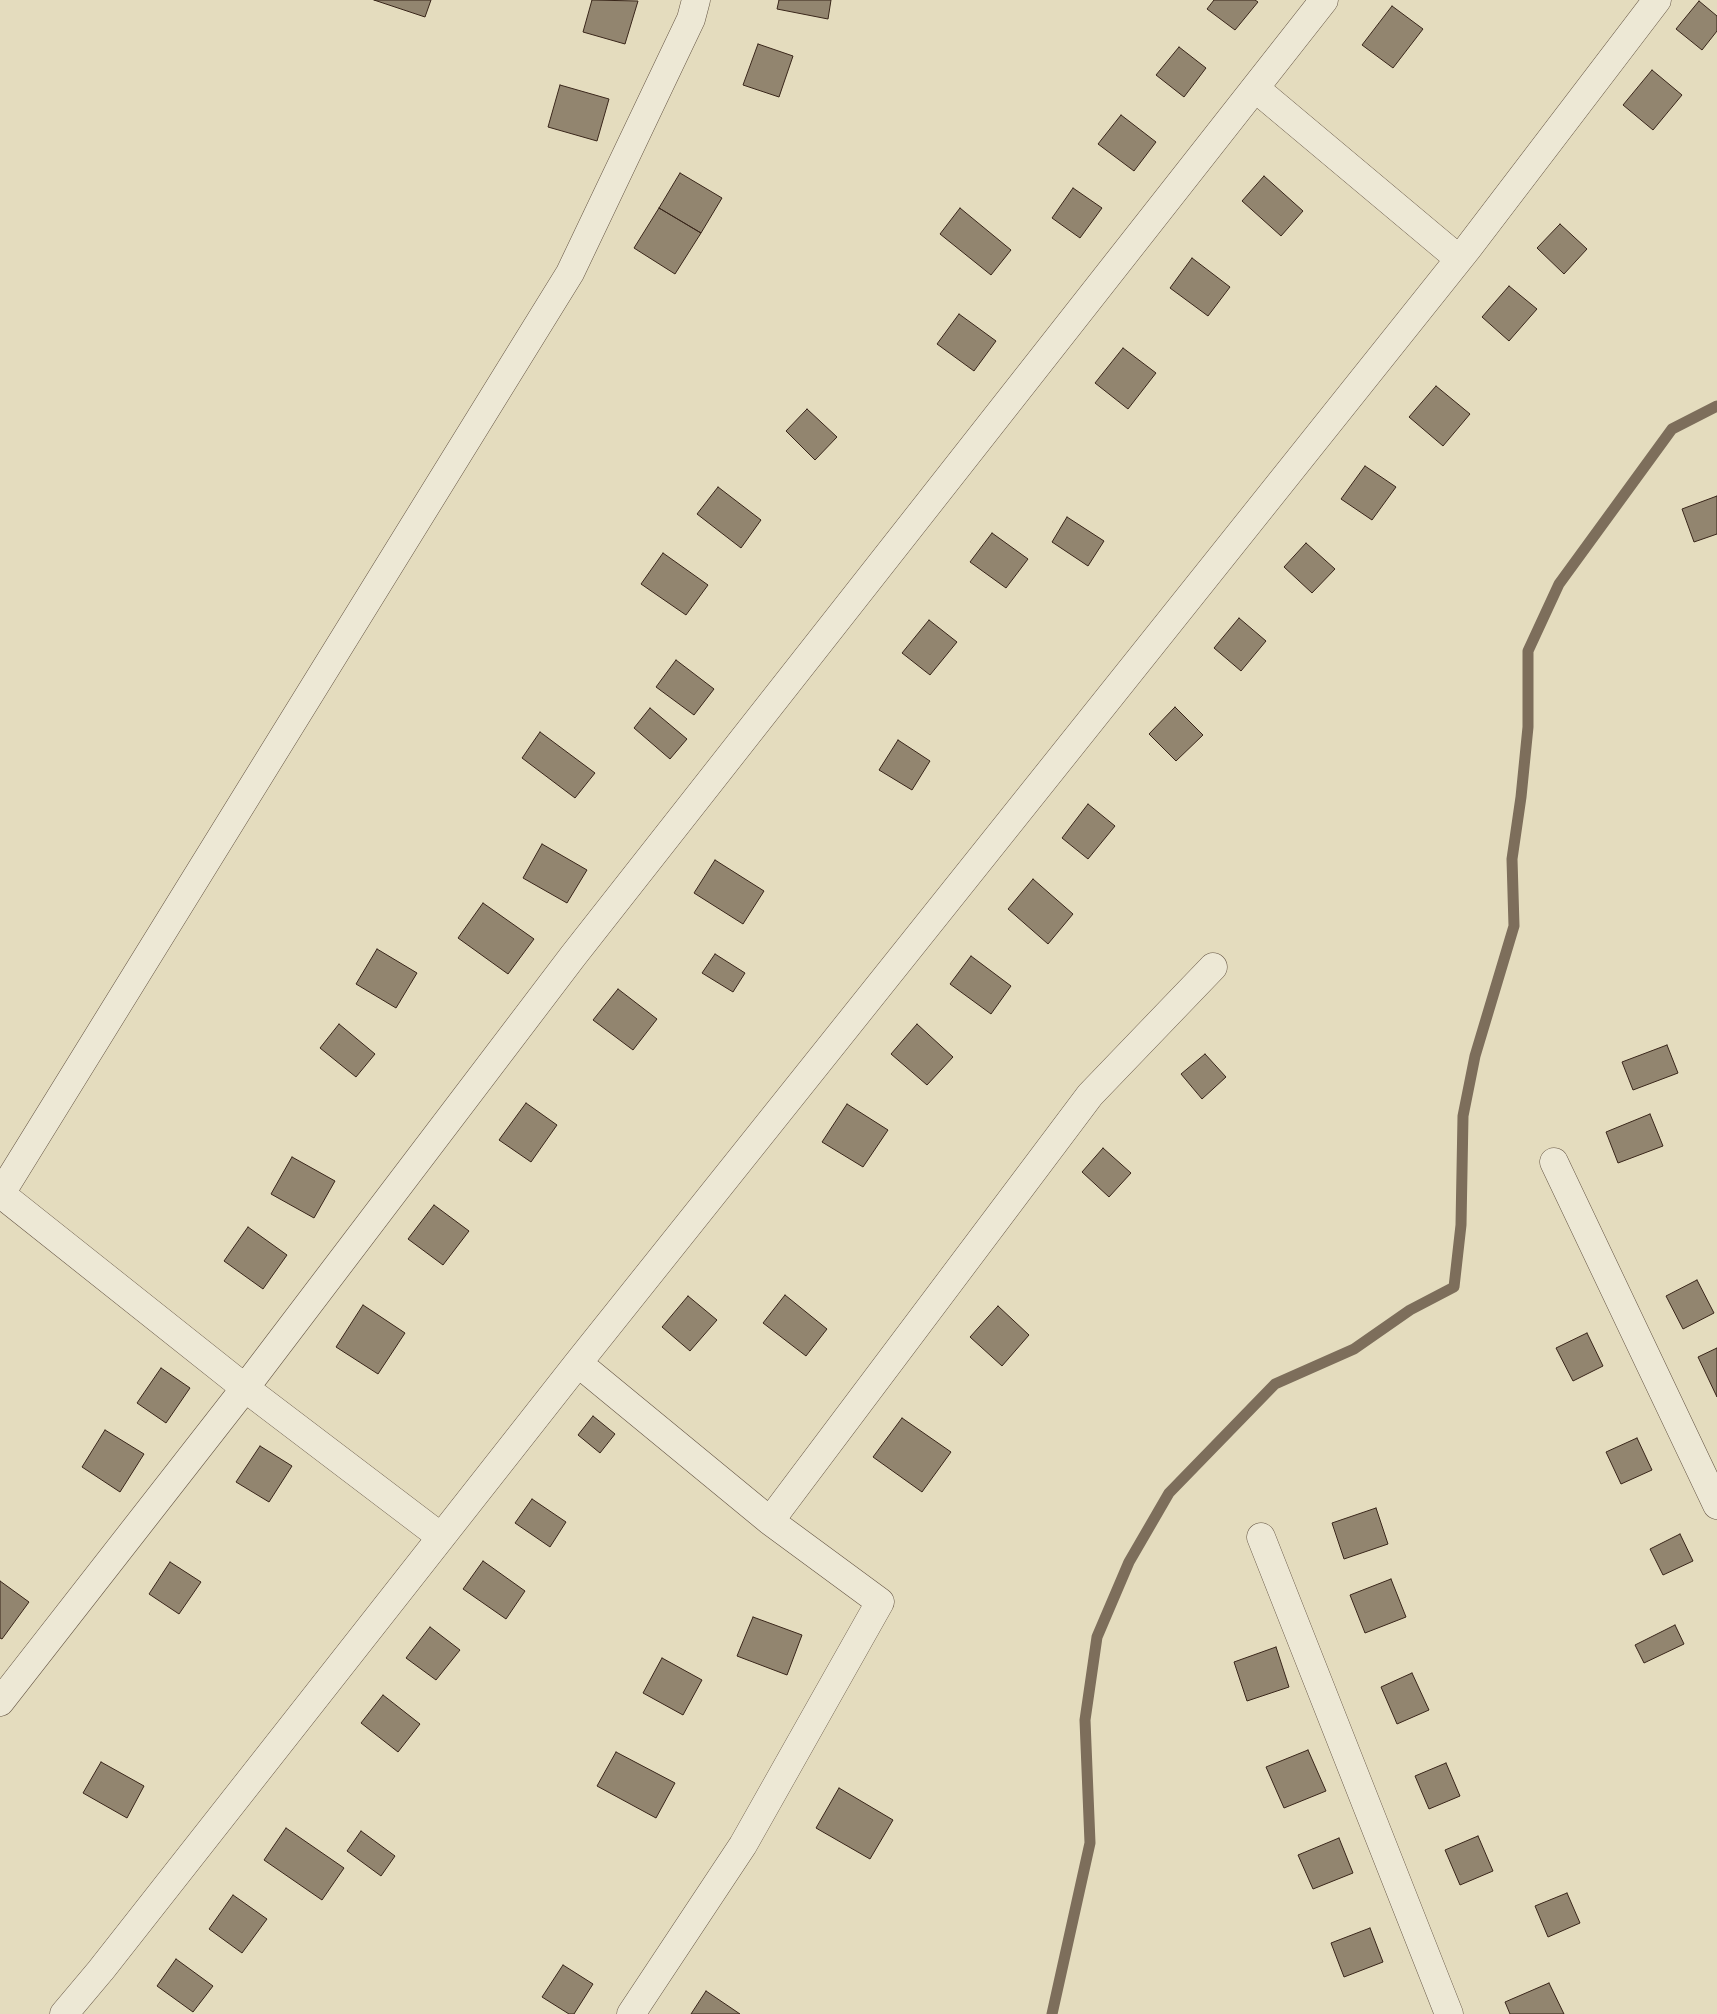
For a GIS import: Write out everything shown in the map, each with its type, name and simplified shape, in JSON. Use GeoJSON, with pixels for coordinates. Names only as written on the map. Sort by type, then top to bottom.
{"type":"FeatureCollection","features":[{"type":"Feature","properties":{"kind":"street"},"geometry":{"type":"LineString","coordinates":[[441,1537],[245,1388],[0,1195],[570,273],[691,19],[696,0]]}},
{"type":"Feature","properties":{"kind":"street"},"geometry":{"type":"LineString","coordinates":[[0,1702],[245,1388],[572,956],[1324,0]]}},
{"type":"Feature","properties":{"kind":"street"},"geometry":{"type":"LineString","coordinates":[[64,2014],[101,1970],[578,1363],[1459,259],[1657,0]]}},
{"type":"Feature","properties":{"kind":"street"},"geometry":{"type":"LineString","coordinates":[[1255,88],[1459,259]]}},
{"type":"Feature","properties":{"kind":"street"},"geometry":{"type":"LineString","coordinates":[[770,1520],[1090,1095],[1213,967]]}},
{"type":"Feature","properties":{"kind":"street"},"geometry":{"type":"LineString","coordinates":[[1554,1162],[1717,1505]]}},
{"type":"Feature","properties":{"kind":"street"},"geometry":{"type":"LineString","coordinates":[[578,1363],[770,1520],[880,1602],[743,1844],[631,2014]]}},
{"type":"Feature","properties":{"kind":"street"},"geometry":{"type":"LineString","coordinates":[[1260,1537],[1449,2014]]}},
{"type":"Feature","properties":{"kind":"building"},"geometry":{"type":"Polygon","coordinates":[[[374,0],[431,0],[425,17],[374,0]]]}},
{"type":"Feature","properties":{"kind":"building"},"geometry":{"type":"Polygon","coordinates":[[[592,0],[638,1],[625,44],[583,32],[592,0]]]}},
{"type":"Feature","properties":{"kind":"building"},"geometry":{"type":"Polygon","coordinates":[[[779,0],[831,0],[828,19],[777,9],[779,0]]]}},
{"type":"Feature","properties":{"kind":"building"},"geometry":{"type":"Polygon","coordinates":[[[1214,0],[1255,0],[1258,2],[1235,30],[1207,9],[1214,0]]]}},
{"type":"Feature","properties":{"kind":"building"},"geometry":{"type":"Polygon","coordinates":[[[1699,1],[1717,16],[1717,31],[1702,50],[1676,29],[1699,1]]]}},
{"type":"Feature","properties":{"kind":"building"},"geometry":{"type":"Polygon","coordinates":[[[1392,6],[1423,29],[1393,68],[1362,45],[1392,6]]]}},
{"type":"Feature","properties":{"kind":"building"},"geometry":{"type":"Polygon","coordinates":[[[758,44],[793,56],[779,97],[743,85],[758,44]]]}},
{"type":"Feature","properties":{"kind":"building"},"geometry":{"type":"Polygon","coordinates":[[[1179,47],[1206,68],[1184,97],[1156,75],[1179,47]]]}},
{"type":"Feature","properties":{"kind":"building"},"geometry":{"type":"Polygon","coordinates":[[[1652,70],[1682,95],[1653,130],[1623,105],[1652,70]]]}},
{"type":"Feature","properties":{"kind":"building"},"geometry":{"type":"Polygon","coordinates":[[[560,85],[609,99],[597,141],[548,127],[560,85]]]}},
{"type":"Feature","properties":{"kind":"building"},"geometry":{"type":"Polygon","coordinates":[[[1121,115],[1156,142],[1134,171],[1098,144],[1121,115]]]}},
{"type":"Feature","properties":{"kind":"building"},"geometry":{"type":"Polygon","coordinates":[[[680,173],[722,198],[701,233],[659,208],[680,173]]]}},
{"type":"Feature","properties":{"kind":"building"},"geometry":{"type":"Polygon","coordinates":[[[1264,176],[1303,211],[1281,236],[1242,201],[1264,176]]]}},
{"type":"Feature","properties":{"kind":"building"},"geometry":{"type":"Polygon","coordinates":[[[1073,188],[1102,208],[1080,238],[1052,218],[1073,188]]]}},
{"type":"Feature","properties":{"kind":"building"},"geometry":{"type":"Polygon","coordinates":[[[659,208],[701,233],[675,274],[634,248],[659,208]]]}},
{"type":"Feature","properties":{"kind":"building"},"geometry":{"type":"Polygon","coordinates":[[[960,208],[1011,250],[991,275],[940,234],[960,208]]]}},
{"type":"Feature","properties":{"kind":"building"},"geometry":{"type":"Polygon","coordinates":[[[1560,224],[1587,249],[1564,274],[1537,248],[1560,224]]]}},
{"type":"Feature","properties":{"kind":"building"},"geometry":{"type":"Polygon","coordinates":[[[1192,258],[1230,287],[1208,316],[1170,288],[1192,258]]]}},
{"type":"Feature","properties":{"kind":"building"},"geometry":{"type":"Polygon","coordinates":[[[1509,286],[1537,309],[1509,341],[1482,317],[1509,286]]]}},
{"type":"Feature","properties":{"kind":"building"},"geometry":{"type":"Polygon","coordinates":[[[959,314],[996,341],[974,371],[937,344],[959,314]]]}},
{"type":"Feature","properties":{"kind":"building"},"geometry":{"type":"Polygon","coordinates":[[[1123,348],[1156,373],[1128,409],[1095,383],[1123,348]]]}},
{"type":"Feature","properties":{"kind":"building"},"geometry":{"type":"Polygon","coordinates":[[[1436,386],[1470,414],[1443,446],[1409,417],[1436,386]]]}},
{"type":"Feature","properties":{"kind":"building"},"geometry":{"type":"Polygon","coordinates":[[[807,409],[837,437],[815,460],[786,431],[807,409]]]}},
{"type":"Feature","properties":{"kind":"building"},"geometry":{"type":"Polygon","coordinates":[[[1365,466],[1396,487],[1372,520],[1341,499],[1365,466]]]}},
{"type":"Feature","properties":{"kind":"building"},"geometry":{"type":"Polygon","coordinates":[[[718,487],[761,520],[741,548],[697,514],[718,487]]]}},
{"type":"Feature","properties":{"kind":"building"},"geometry":{"type":"Polygon","coordinates":[[[1717,496],[1717,534],[1694,542],[1682,509],[1717,496]]]}},
{"type":"Feature","properties":{"kind":"building"},"geometry":{"type":"Polygon","coordinates":[[[1067,517],[1104,541],[1088,566],[1052,542],[1067,517]]]}},
{"type":"Feature","properties":{"kind":"building"},"geometry":{"type":"Polygon","coordinates":[[[992,533],[1028,559],[1006,588],[970,562],[992,533]]]}},
{"type":"Feature","properties":{"kind":"building"},"geometry":{"type":"Polygon","coordinates":[[[1306,543],[1335,569],[1312,593],[1284,567],[1306,543]]]}},
{"type":"Feature","properties":{"kind":"building"},"geometry":{"type":"Polygon","coordinates":[[[663,553],[708,585],[686,615],[641,584],[663,553]]]}},
{"type":"Feature","properties":{"kind":"building"},"geometry":{"type":"Polygon","coordinates":[[[1239,618],[1266,641],[1241,671],[1214,648],[1239,618]]]}},
{"type":"Feature","properties":{"kind":"building"},"geometry":{"type":"Polygon","coordinates":[[[929,620],[957,642],[930,675],[902,653],[929,620]]]}},
{"type":"Feature","properties":{"kind":"building"},"geometry":{"type":"Polygon","coordinates":[[[676,660],[714,689],[694,715],[656,687],[676,660]]]}},
{"type":"Feature","properties":{"kind":"building"},"geometry":{"type":"Polygon","coordinates":[[[1175,707],[1203,735],[1176,761],[1149,734],[1175,707]]]}},
{"type":"Feature","properties":{"kind":"building"},"geometry":{"type":"Polygon","coordinates":[[[650,708],[687,739],[670,759],[634,728],[650,708]]]}},
{"type":"Feature","properties":{"kind":"building"},"geometry":{"type":"Polygon","coordinates":[[[540,732],[595,773],[575,798],[522,758],[540,732]]]}},
{"type":"Feature","properties":{"kind":"building"},"geometry":{"type":"Polygon","coordinates":[[[898,740],[930,761],[912,790],[879,770],[898,740]]]}},
{"type":"Feature","properties":{"kind":"building"},"geometry":{"type":"Polygon","coordinates":[[[1088,804],[1115,826],[1088,859],[1062,838],[1088,804]]]}},
{"type":"Feature","properties":{"kind":"building"},"geometry":{"type":"Polygon","coordinates":[[[542,844],[587,870],[567,903],[523,878],[542,844]]]}},
{"type":"Feature","properties":{"kind":"building"},"geometry":{"type":"Polygon","coordinates":[[[715,860],[764,891],[743,924],[694,893],[715,860]]]}},
{"type":"Feature","properties":{"kind":"building"},"geometry":{"type":"Polygon","coordinates":[[[1033,879],[1073,914],[1048,944],[1008,909],[1033,879]]]}},
{"type":"Feature","properties":{"kind":"building"},"geometry":{"type":"Polygon","coordinates":[[[483,903],[534,939],[508,974],[458,938],[483,903]]]}},
{"type":"Feature","properties":{"kind":"building"},"geometry":{"type":"Polygon","coordinates":[[[377,949],[417,973],[396,1008],[356,984],[377,949]]]}},
{"type":"Feature","properties":{"kind":"building"},"geometry":{"type":"Polygon","coordinates":[[[715,954],[745,973],[733,992],[702,973],[715,954]]]}},
{"type":"Feature","properties":{"kind":"building"},"geometry":{"type":"Polygon","coordinates":[[[971,956],[1011,986],[991,1014],[950,984],[971,956]]]}},
{"type":"Feature","properties":{"kind":"building"},"geometry":{"type":"Polygon","coordinates":[[[618,989],[657,1019],[633,1050],[593,1020],[618,989]]]}},
{"type":"Feature","properties":{"kind":"building"},"geometry":{"type":"Polygon","coordinates":[[[339,1024],[375,1054],[356,1077],[320,1048],[339,1024]]]}},
{"type":"Feature","properties":{"kind":"building"},"geometry":{"type":"Polygon","coordinates":[[[917,1024],[953,1057],[927,1085],[891,1054],[917,1024]]]}},
{"type":"Feature","properties":{"kind":"building"},"geometry":{"type":"Polygon","coordinates":[[[1667,1045],[1678,1073],[1633,1090],[1622,1062],[1667,1045]]]}},
{"type":"Feature","properties":{"kind":"building"},"geometry":{"type":"Polygon","coordinates":[[[1205,1054],[1226,1077],[1202,1099],[1181,1074],[1205,1054]]]}},
{"type":"Feature","properties":{"kind":"building"},"geometry":{"type":"Polygon","coordinates":[[[526,1103],[557,1125],[531,1162],[499,1140],[526,1103]]]}},
{"type":"Feature","properties":{"kind":"building"},"geometry":{"type":"Polygon","coordinates":[[[847,1104],[888,1130],[863,1167],[822,1142],[847,1104]]]}},
{"type":"Feature","properties":{"kind":"building"},"geometry":{"type":"Polygon","coordinates":[[[1650,1114],[1663,1146],[1618,1163],[1606,1132],[1650,1114]]]}},
{"type":"Feature","properties":{"kind":"building"},"geometry":{"type":"Polygon","coordinates":[[[1103,1148],[1131,1173],[1109,1197],[1082,1172],[1103,1148]]]}},
{"type":"Feature","properties":{"kind":"building"},"geometry":{"type":"Polygon","coordinates":[[[292,1157],[335,1181],[314,1218],[271,1194],[292,1157]]]}},
{"type":"Feature","properties":{"kind":"building"},"geometry":{"type":"Polygon","coordinates":[[[434,1205],[469,1231],[443,1265],[408,1239],[434,1205]]]}},
{"type":"Feature","properties":{"kind":"building"},"geometry":{"type":"Polygon","coordinates":[[[248,1227],[287,1255],[263,1289],[224,1261],[248,1227]]]}},
{"type":"Feature","properties":{"kind":"building"},"geometry":{"type":"Polygon","coordinates":[[[1697,1280],[1714,1313],[1683,1329],[1666,1296],[1697,1280]]]}},
{"type":"Feature","properties":{"kind":"building"},"geometry":{"type":"Polygon","coordinates":[[[785,1295],[827,1329],[806,1356],[763,1323],[785,1295]]]}},
{"type":"Feature","properties":{"kind":"building"},"geometry":{"type":"Polygon","coordinates":[[[688,1296],[717,1320],[690,1351],[662,1327],[688,1296]]]}},
{"type":"Feature","properties":{"kind":"building"},"geometry":{"type":"Polygon","coordinates":[[[363,1305],[405,1333],[378,1374],[336,1347],[363,1305]]]}},
{"type":"Feature","properties":{"kind":"building"},"geometry":{"type":"Polygon","coordinates":[[[998,1306],[1029,1335],[1002,1366],[970,1337],[998,1306]]]}},
{"type":"Feature","properties":{"kind":"building"},"geometry":{"type":"Polygon","coordinates":[[[1587,1333],[1603,1366],[1573,1381],[1556,1348],[1587,1333]]]}},
{"type":"Feature","properties":{"kind":"building"},"geometry":{"type":"Polygon","coordinates":[[[1717,1348],[1717,1397],[1698,1357],[1717,1348]]]}},
{"type":"Feature","properties":{"kind":"building"},"geometry":{"type":"Polygon","coordinates":[[[161,1368],[190,1388],[166,1423],[137,1403],[161,1368]]]}},
{"type":"Feature","properties":{"kind":"building"},"geometry":{"type":"Polygon","coordinates":[[[593,1416],[615,1434],[600,1453],[578,1435],[593,1416]]]}},
{"type":"Feature","properties":{"kind":"building"},"geometry":{"type":"Polygon","coordinates":[[[902,1418],[951,1452],[922,1492],[873,1457],[902,1418]]]}},
{"type":"Feature","properties":{"kind":"building"},"geometry":{"type":"Polygon","coordinates":[[[105,1430],[144,1454],[120,1492],[82,1467],[105,1430]]]}},
{"type":"Feature","properties":{"kind":"building"},"geometry":{"type":"Polygon","coordinates":[[[1637,1438],[1652,1470],[1621,1484],[1606,1452],[1637,1438]]]}},
{"type":"Feature","properties":{"kind":"building"},"geometry":{"type":"Polygon","coordinates":[[[260,1446],[292,1466],[269,1502],[236,1482],[260,1446]]]}},
{"type":"Feature","properties":{"kind":"building"},"geometry":{"type":"Polygon","coordinates":[[[532,1499],[566,1522],[550,1547],[515,1523],[532,1499]]]}},
{"type":"Feature","properties":{"kind":"building"},"geometry":{"type":"Polygon","coordinates":[[[1376,1508],[1388,1544],[1344,1559],[1332,1523],[1376,1508]]]}},
{"type":"Feature","properties":{"kind":"building"},"geometry":{"type":"Polygon","coordinates":[[[1680,1534],[1693,1561],[1663,1575],[1650,1549],[1680,1534]]]}},
{"type":"Feature","properties":{"kind":"building"},"geometry":{"type":"Polygon","coordinates":[[[483,1561],[525,1591],[506,1619],[463,1589],[483,1561]]]}},
{"type":"Feature","properties":{"kind":"building"},"geometry":{"type":"Polygon","coordinates":[[[170,1562],[201,1582],[179,1614],[149,1594],[170,1562]]]}},
{"type":"Feature","properties":{"kind":"building"},"geometry":{"type":"Polygon","coordinates":[[[1391,1579],[1406,1617],[1365,1633],[1350,1595],[1391,1579]]]}},
{"type":"Feature","properties":{"kind":"building"},"geometry":{"type":"Polygon","coordinates":[[[0,1581],[29,1602],[2,1639],[0,1638],[0,1581]]]}},
{"type":"Feature","properties":{"kind":"building"},"geometry":{"type":"Polygon","coordinates":[[[753,1617],[802,1635],[787,1675],[737,1656],[753,1617]]]}},
{"type":"Feature","properties":{"kind":"building"},"geometry":{"type":"Polygon","coordinates":[[[1675,1625],[1684,1644],[1644,1663],[1635,1645],[1675,1625]]]}},
{"type":"Feature","properties":{"kind":"building"},"geometry":{"type":"Polygon","coordinates":[[[430,1627],[460,1650],[436,1680],[406,1658],[430,1627]]]}},
{"type":"Feature","properties":{"kind":"building"},"geometry":{"type":"Polygon","coordinates":[[[1276,1647],[1289,1687],[1247,1701],[1234,1662],[1276,1647]]]}},
{"type":"Feature","properties":{"kind":"building"},"geometry":{"type":"Polygon","coordinates":[[[662,1658],[702,1680],[683,1715],[643,1693],[662,1658]]]}},
{"type":"Feature","properties":{"kind":"building"},"geometry":{"type":"Polygon","coordinates":[[[1412,1673],[1429,1710],[1397,1724],[1381,1687],[1412,1673]]]}},
{"type":"Feature","properties":{"kind":"building"},"geometry":{"type":"Polygon","coordinates":[[[383,1695],[420,1724],[398,1752],[361,1723],[383,1695]]]}},
{"type":"Feature","properties":{"kind":"building"},"geometry":{"type":"Polygon","coordinates":[[[1308,1750],[1326,1791],[1284,1808],[1266,1767],[1308,1750]]]}},
{"type":"Feature","properties":{"kind":"building"},"geometry":{"type":"Polygon","coordinates":[[[616,1752],[675,1783],[656,1818],[597,1786],[616,1752]]]}},
{"type":"Feature","properties":{"kind":"building"},"geometry":{"type":"Polygon","coordinates":[[[101,1762],[144,1786],[127,1818],[83,1793],[101,1762]]]}},
{"type":"Feature","properties":{"kind":"building"},"geometry":{"type":"Polygon","coordinates":[[[1446,1763],[1460,1796],[1429,1809],[1415,1776],[1446,1763]]]}},
{"type":"Feature","properties":{"kind":"building"},"geometry":{"type":"Polygon","coordinates":[[[839,1788],[893,1820],[870,1859],[816,1828],[839,1788]]]}},
{"type":"Feature","properties":{"kind":"building"},"geometry":{"type":"Polygon","coordinates":[[[286,1828],[344,1868],[322,1900],[264,1860],[286,1828]]]}},
{"type":"Feature","properties":{"kind":"building"},"geometry":{"type":"Polygon","coordinates":[[[361,1831],[395,1856],[381,1876],[347,1851],[361,1831]]]}},
{"type":"Feature","properties":{"kind":"building"},"geometry":{"type":"Polygon","coordinates":[[[1478,1836],[1493,1871],[1460,1885],[1445,1850],[1478,1836]]]}},
{"type":"Feature","properties":{"kind":"building"},"geometry":{"type":"Polygon","coordinates":[[[1339,1838],[1353,1873],[1313,1889],[1298,1855],[1339,1838]]]}},
{"type":"Feature","properties":{"kind":"building"},"geometry":{"type":"Polygon","coordinates":[[[1567,1893],[1580,1923],[1548,1937],[1535,1906],[1567,1893]]]}},
{"type":"Feature","properties":{"kind":"building"},"geometry":{"type":"Polygon","coordinates":[[[233,1895],[267,1919],[242,1953],[209,1929],[233,1895]]]}},
{"type":"Feature","properties":{"kind":"building"},"geometry":{"type":"Polygon","coordinates":[[[1370,1928],[1383,1962],[1344,1977],[1331,1943],[1370,1928]]]}},
{"type":"Feature","properties":{"kind":"building"},"geometry":{"type":"Polygon","coordinates":[[[176,1959],[213,1986],[193,2012],[157,1986],[176,1959]]]}},
{"type":"Feature","properties":{"kind":"building"},"geometry":{"type":"Polygon","coordinates":[[[563,1965],[593,1984],[574,2014],[569,2014],[542,1997],[563,1965]]]}},
{"type":"Feature","properties":{"kind":"building"},"geometry":{"type":"Polygon","coordinates":[[[1549,1983],[1564,2014],[1510,2014],[1505,2002],[1549,1983]]]}},
{"type":"Feature","properties":{"kind":"building"},"geometry":{"type":"Polygon","coordinates":[[[706,1991],[740,2014],[691,2014],[706,1991]]]}},
{"type":"Feature","properties":{"kind":"waterway"},"geometry":{"type":"LineString","coordinates":[[1052,2014],[1090,1843],[1085,1720],[1097,1637],[1129,1562],[1169,1493],[1275,1384],[1354,1349],[1410,1310],[1454,1287],[1461,1225],[1463,1116],[1475,1056],[1514,926],[1512,859],[1528,727],[1528,651],[1559,584],[1672,429],[1717,406]]}}]}
